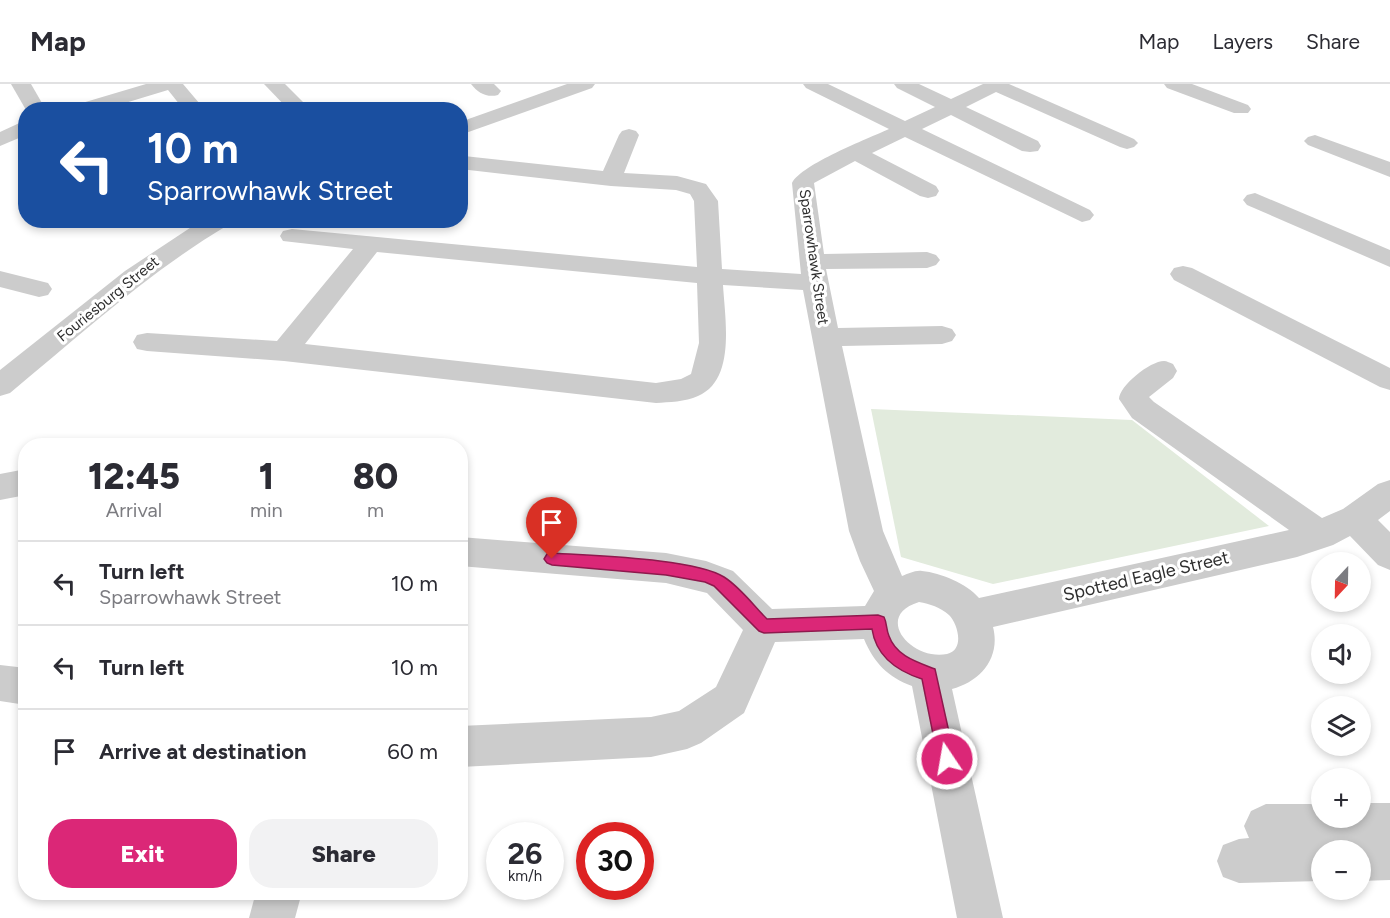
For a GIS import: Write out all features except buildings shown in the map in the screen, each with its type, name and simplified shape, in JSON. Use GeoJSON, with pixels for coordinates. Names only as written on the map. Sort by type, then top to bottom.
{"type":"FeatureCollection","features":[{"type":"Feature","properties":{"kind":"street"},"geometry":{"type":"LineString","coordinates":[[21,84],[31,102]]}},
{"type":"Feature","properties":{"kind":"street"},"geometry":{"type":"LineString","coordinates":[[99,102],[124,89],[167,84]]}},
{"type":"Feature","properties":{"kind":"street"},"geometry":{"type":"LineString","coordinates":[[173,84],[188,102]]}},
{"type":"Feature","properties":{"kind":"street"},"geometry":{"type":"LineString","coordinates":[[274,84],[293,102]]}},
{"type":"Feature","properties":{"kind":"street"},"geometry":{"type":"LineString","coordinates":[[468,126],[585,84]]}},
{"type":"Feature","properties":{"kind":"street"},"geometry":{"type":"LineString","coordinates":[[813,84],[1082,215]]}},
{"type":"Feature","properties":{"kind":"street"},"geometry":{"type":"LineString","coordinates":[[904,84],[1030,146]]}},
{"type":"Feature","properties":{"kind":"street","name":"Sparrowhawk Street"},"geometry":{"type":"LineString","coordinates":[[929,674],[911,668],[898,660],[884,642],[886,607],[877,561],[866,531],[813,272],[804,205],[805,179],[996,84],[1127,144]]}},
{"type":"Feature","properties":{"kind":"street"},"geometry":{"type":"LineString","coordinates":[[1174,84],[1241,109]]}},
{"type":"Feature","properties":{"kind":"street"},"geometry":{"type":"LineString","coordinates":[[0,140],[18,130]]}},
{"type":"Feature","properties":{"kind":"street"},"geometry":{"type":"LineString","coordinates":[[611,179],[629,135]]}},
{"type":"Feature","properties":{"kind":"street"},"geometry":{"type":"LineString","coordinates":[[1315,141],[1390,170]]}},
{"type":"Feature","properties":{"kind":"street"},"geometry":{"type":"LineString","coordinates":[[855,153],[928,191]]}},
{"type":"Feature","properties":{"kind":"street"},"geometry":{"type":"LineString","coordinates":[[147,342],[284,351],[630,391],[676,392],[698,385],[704,379],[713,343],[706,201],[702,192],[677,183],[611,179],[468,163]]}},
{"type":"Feature","properties":{"kind":"street"},"geometry":{"type":"LineString","coordinates":[[1255,200],[1388,265]]}},
{"type":"Feature","properties":{"kind":"street","name":"Fouriesburg Street"},"geometry":{"type":"LineString","coordinates":[[0,386],[154,262],[186,238],[205,228]]}},
{"type":"Feature","properties":{"kind":"street"},"geometry":{"type":"LineString","coordinates":[[292,236],[708,276],[813,272],[927,260]]}},
{"type":"Feature","properties":{"kind":"street"},"geometry":{"type":"LineString","coordinates":[[284,351],[371,243]]}},
{"type":"Feature","properties":{"kind":"street"},"geometry":{"type":"LineString","coordinates":[[1183,274],[1390,380]]}},
{"type":"Feature","properties":{"kind":"street"},"geometry":{"type":"LineString","coordinates":[[0,279],[39,290]]}},
{"type":"Feature","properties":{"kind":"street","name":"Sparrowhawk Street"},"geometry":{"type":"LineString","coordinates":[[826,337],[942,335]]}},
{"type":"Feature","properties":{"kind":"street"},"geometry":{"type":"LineString","coordinates":[[1163,371],[1134,393],[1134,399],[1143,410],[1321,535]]}},
{"type":"Feature","properties":{"kind":"street"},"geometry":{"type":"LineString","coordinates":[[0,487],[18,484]]}},
{"type":"Feature","properties":{"kind":"street","name":"Spotted Eagle Street"},"geometry":{"type":"LineString","coordinates":[[971,616],[1297,543],[1355,519],[1390,493]]}},
{"type":"Feature","properties":{"kind":"street"},"geometry":{"type":"LineString","coordinates":[[1355,519],[1390,555]]}},
{"type":"Feature","properties":{"kind":"street"},"geometry":{"type":"LineString","coordinates":[[468,552],[666,568],[706,576],[720,582],[764,626]]}},
{"type":"Feature","properties":{"kind":"street"},"geometry":{"type":"LineString","coordinates":[[764,626],[886,607],[919,586],[936,589],[961,604],[971,616],[977,632],[977,645],[971,660],[957,670],[929,674],[980,918]]}},
{"type":"Feature","properties":{"kind":"street"},"geometry":{"type":"LineString","coordinates":[[468,747],[651,737],[687,729],[730,700],[764,626]]}},
{"type":"Feature","properties":{"kind":"street"},"geometry":{"type":"LineString","coordinates":[[0,683],[18,686]]}},
{"type":"Feature","properties":{"kind":"street"},"geometry":{"type":"LineString","coordinates":[[1266,826],[1390,825]]}},
{"type":"Feature","properties":{"kind":"street"},"geometry":{"type":"LineString","coordinates":[[1371,859],[1390,858]]}},
{"type":"Feature","properties":{"kind":"street"},"geometry":{"type":"LineString","coordinates":[[1239,861],[1311,859]]}},
{"type":"Feature","properties":{"kind":"street"},"geometry":{"type":"LineString","coordinates":[[272,918],[277,900]]}},
{"type":"Feature","properties":{"kind":"shaded area"},"geometry":{"type":"Polygon","coordinates":[[[871,409],[1132,420],[1269,526],[993,584],[901,557],[871,409]]]}},
{"type":"Feature","properties":{"kind":"route"},"geometry":{"type":"LineString","coordinates":[[552,559],[666,568],[706,576],[720,582],[764,626],[878,622],[886,647],[898,660],[911,668],[929,674],[947,759]]}}]}
